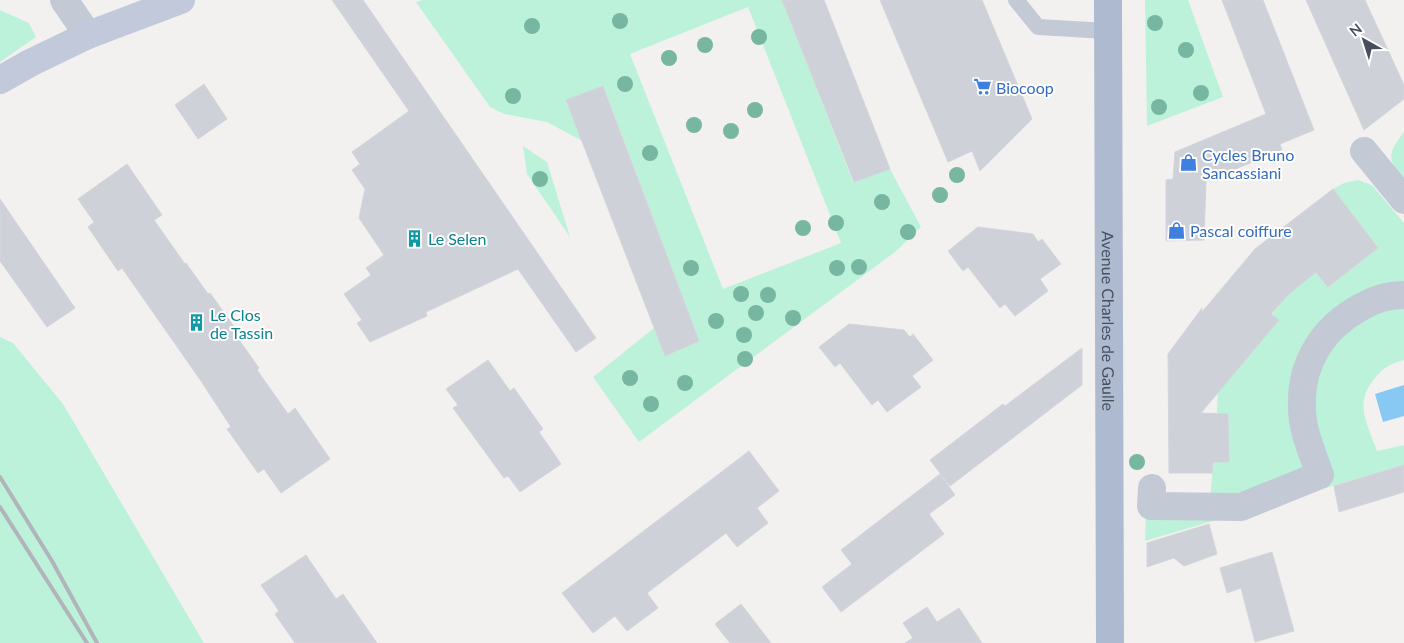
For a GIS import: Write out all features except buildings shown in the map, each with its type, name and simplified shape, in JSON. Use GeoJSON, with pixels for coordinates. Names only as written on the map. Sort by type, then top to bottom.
{"type":"FeatureCollection","features":[{"type":"Feature","properties":{"kind":"main road"},"geometry":{"type":"LineString","coordinates":[[0,80],[88,35],[181,0]]}},
{"type":"Feature","properties":{"kind":"main road","name":"Avenue Charles de Gaulle"},"geometry":{"type":"LineString","coordinates":[[1108,0],[1110,643]]}},
{"type":"Feature","properties":{"kind":"street"},"geometry":{"type":"LineString","coordinates":[[64,0],[88,35]]}},
{"type":"Feature","properties":{"kind":"street"},"geometry":{"type":"LineString","coordinates":[[1364,151],[1404,200]]}},
{"type":"Feature","properties":{"kind":"street"},"geometry":{"type":"LineString","coordinates":[[1152,488],[1151,506],[1241,507],[1320,475],[1304,428],[1302,410],[1302,393],[1307,369],[1316,348],[1329,330],[1350,313],[1373,301],[1404,295]]}},
{"type":"Feature","properties":{"kind":"lane"},"geometry":{"type":"LineString","coordinates":[[1016,0],[1038,27],[1107,30]]}},
{"type":"Feature","properties":{"kind":"green space"},"geometry":{"type":"Polygon","coordinates":[[[422,0],[782,0],[853,182],[890,169],[921,227],[895,252],[639,442],[593,377],[654,328],[665,356],[699,341],[604,87],[566,100],[582,141],[547,122],[504,114],[490,107],[416,2],[422,0]],[[748,7],[630,54],[723,289],[841,243],[748,7]]]}},
{"type":"Feature","properties":{"kind":"green space"},"geometry":{"type":"Polygon","coordinates":[[[1145,0],[1188,0],[1223,97],[1147,126],[1145,0]]]}},
{"type":"Feature","properties":{"kind":"green space"},"geometry":{"type":"Polygon","coordinates":[[[0,10],[29,23],[36,37],[0,62],[0,10]]]}},
{"type":"Feature","properties":{"kind":"green space"},"geometry":{"type":"Polygon","coordinates":[[[1404,132],[1404,181],[1394,167],[1391,157],[1394,146],[1404,132]]]}},
{"type":"Feature","properties":{"kind":"green space"},"geometry":{"type":"Polygon","coordinates":[[[523,146],[547,162],[570,237],[527,174],[523,146]]]}},
{"type":"Feature","properties":{"kind":"green space"},"geometry":{"type":"Polygon","coordinates":[[[1358,180],[1372,185],[1404,223],[1404,360],[1384,369],[1368,387],[1365,397],[1364,414],[1377,451],[1404,445],[1404,465],[1145,541],[1146,509],[1210,502],[1213,462],[1229,462],[1228,414],[1217,414],[1218,377],[1278,320],[1272,314],[1289,294],[1316,272],[1329,286],[1378,248],[1333,189],[1344,183],[1358,180]]]}},
{"type":"Feature","properties":{"kind":"green space"},"geometry":{"type":"Polygon","coordinates":[[[0,337],[13,343],[63,404],[204,643],[0,643],[0,337]]]}},
{"type":"Feature","properties":{"kind":"water"},"geometry":{"type":"Polygon","coordinates":[[[1404,385],[1404,416],[1383,422],[1375,394],[1404,385]]]}},
{"type":"Feature","properties":{"kind":"railway"},"geometry":{"type":"LineString","coordinates":[[0,477],[52,561],[97,643]]}},
{"type":"Feature","properties":{"kind":"railway"},"geometry":{"type":"LineString","coordinates":[[0,507],[87,643]]}},
{"type":"Feature","properties":{"kind":"place","name":"Biocoop"},"geometry":{"type":"Point","coordinates":[982,87]}},
{"type":"Feature","properties":{"kind":"place","name":"Cycles Bruno Sancassiani"},"geometry":{"type":"Point","coordinates":[1188,163]}},
{"type":"Feature","properties":{"kind":"place","name":"Pascal coiffure"},"geometry":{"type":"Point","coordinates":[1176,230]}},
{"type":"Feature","properties":{"kind":"place","name":"Le Selen"},"geometry":{"type":"Point","coordinates":[414,238]}},
{"type":"Feature","properties":{"kind":"place","name":"Le Clos de Tassin"},"geometry":{"type":"Point","coordinates":[196,323]}}]}
